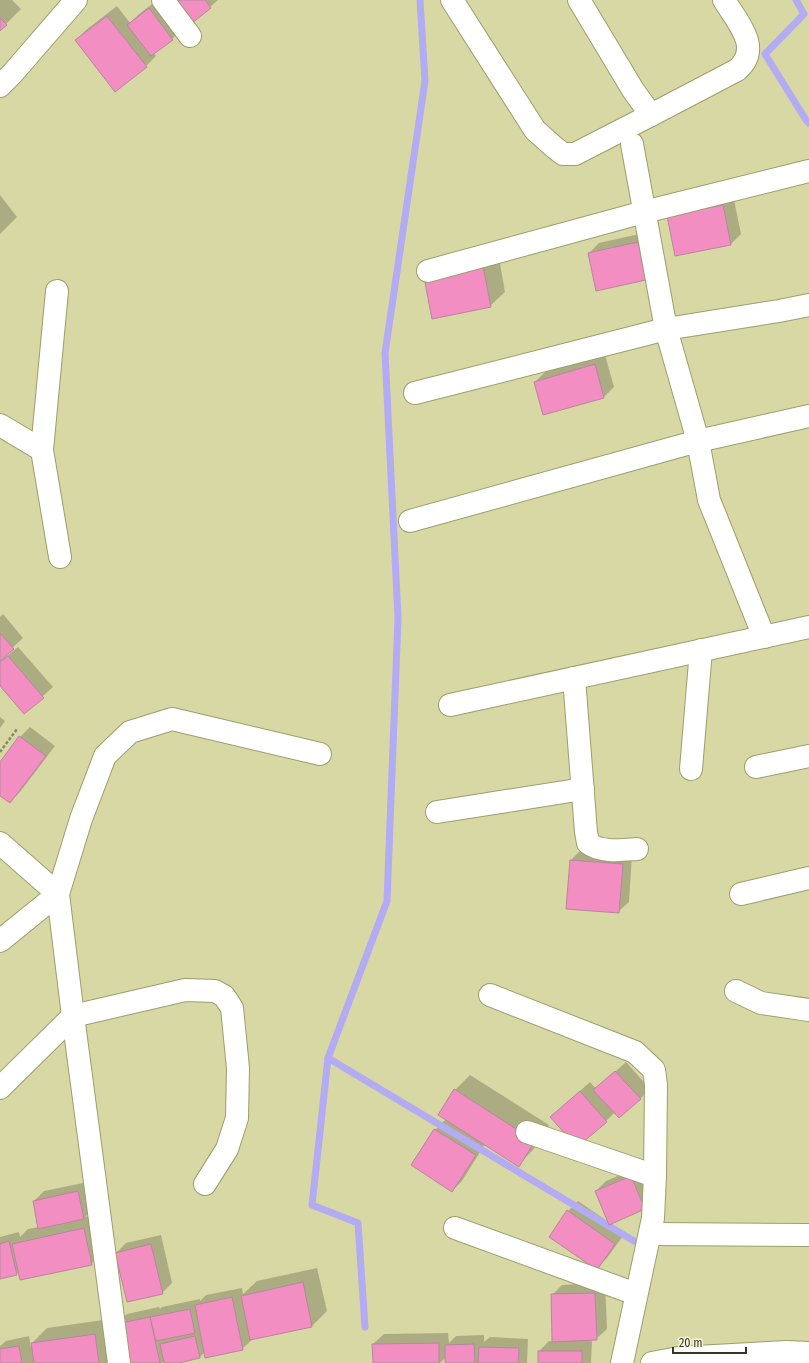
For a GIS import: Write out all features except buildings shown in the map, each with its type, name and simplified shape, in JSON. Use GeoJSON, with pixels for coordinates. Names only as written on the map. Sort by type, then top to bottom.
{"type":"FeatureCollection","features":[{"type":"Feature","properties":{"kind":"street"},"geometry":{"type":"LineString","coordinates":[[0,86],[76,0]]}},
{"type":"Feature","properties":{"kind":"street"},"geometry":{"type":"LineString","coordinates":[[163,0],[190,36]]}},
{"type":"Feature","properties":{"kind":"street"},"geometry":{"type":"LineString","coordinates":[[452,0],[535,130],[563,154],[575,154],[737,70],[748,56],[748,42],[744,32],[724,0]]}},
{"type":"Feature","properties":{"kind":"street"},"geometry":{"type":"LineString","coordinates":[[579,0],[633,90],[651,114]]}},
{"type":"Feature","properties":{"kind":"street"},"geometry":{"type":"LineString","coordinates":[[632,144],[666,329],[698,441],[709,500],[764,637]]}},
{"type":"Feature","properties":{"kind":"street"},"geometry":{"type":"LineString","coordinates":[[428,271],[644,212],[809,171]]}},
{"type":"Feature","properties":{"kind":"street"},"geometry":{"type":"LineString","coordinates":[[57,291],[42,450],[60,556]]}},
{"type":"Feature","properties":{"kind":"street"},"geometry":{"type":"LineString","coordinates":[[415,393],[666,329],[809,305]]}},
{"type":"Feature","properties":{"kind":"street"},"geometry":{"type":"LineString","coordinates":[[410,521],[698,441],[809,416]]}},
{"type":"Feature","properties":{"kind":"street"},"geometry":{"type":"LineString","coordinates":[[0,425],[42,450]]}},
{"type":"Feature","properties":{"kind":"street"},"geometry":{"type":"LineString","coordinates":[[450,705],[809,627]]}},
{"type":"Feature","properties":{"kind":"street"},"geometry":{"type":"LineString","coordinates":[[690,769],[701,650]]}},
{"type":"Feature","properties":{"kind":"street"},"geometry":{"type":"LineString","coordinates":[[574,678],[588,843],[594,847],[605,849],[637,849]]}},
{"type":"Feature","properties":{"kind":"street"},"geometry":{"type":"LineString","coordinates":[[119,1363],[58,894],[81,819],[105,756],[130,732],[172,719],[320,754]]}},
{"type":"Feature","properties":{"kind":"street"},"geometry":{"type":"LineString","coordinates":[[756,767],[809,756]]}},
{"type":"Feature","properties":{"kind":"street"},"geometry":{"type":"LineString","coordinates":[[437,812],[583,789]]}},
{"type":"Feature","properties":{"kind":"street"},"geometry":{"type":"LineString","coordinates":[[0,843],[58,894]]}},
{"type":"Feature","properties":{"kind":"street"},"geometry":{"type":"LineString","coordinates":[[741,894],[809,878]]}},
{"type":"Feature","properties":{"kind":"street"},"geometry":{"type":"LineString","coordinates":[[0,941],[58,894]]}},
{"type":"Feature","properties":{"kind":"street"},"geometry":{"type":"LineString","coordinates":[[0,1088],[73,1016],[184,990],[215,991],[224,996],[232,1008],[238,1068],[237,1118],[227,1149],[205,1184]]}},
{"type":"Feature","properties":{"kind":"street"},"geometry":{"type":"LineString","coordinates":[[736,991],[761,1003],[809,1010]]}},
{"type":"Feature","properties":{"kind":"street"},"geometry":{"type":"LineString","coordinates":[[490,995],[635,1052],[654,1070],[656,1085],[656,1176],[653,1218],[622,1363]]}},
{"type":"Feature","properties":{"kind":"street"},"geometry":{"type":"LineString","coordinates":[[527,1132],[656,1176]]}},
{"type":"Feature","properties":{"kind":"street"},"geometry":{"type":"LineString","coordinates":[[455,1228],[636,1294]]}},
{"type":"Feature","properties":{"kind":"street"},"geometry":{"type":"LineString","coordinates":[[650,1234],[809,1235]]}},
{"type":"Feature","properties":{"kind":"street"},"geometry":{"type":"LineString","coordinates":[[652,1363],[678,1358],[787,1352],[809,1353]]}},
{"type":"Feature","properties":{"kind":"path"},"geometry":{"type":"LineString","coordinates":[[0,752],[17,729]]}},
{"type":"Feature","properties":{"kind":"waterway"},"geometry":{"type":"LineString","coordinates":[[365,1327],[358,1223],[312,1205],[328,1058],[387,901],[398,618],[385,353],[425,81],[420,0]]}},
{"type":"Feature","properties":{"kind":"waterway"},"geometry":{"type":"LineString","coordinates":[[796,0],[804,14],[765,54],[809,123]]}},
{"type":"Feature","properties":{"kind":"waterway"},"geometry":{"type":"LineString","coordinates":[[328,1058],[634,1241]]}}]}
